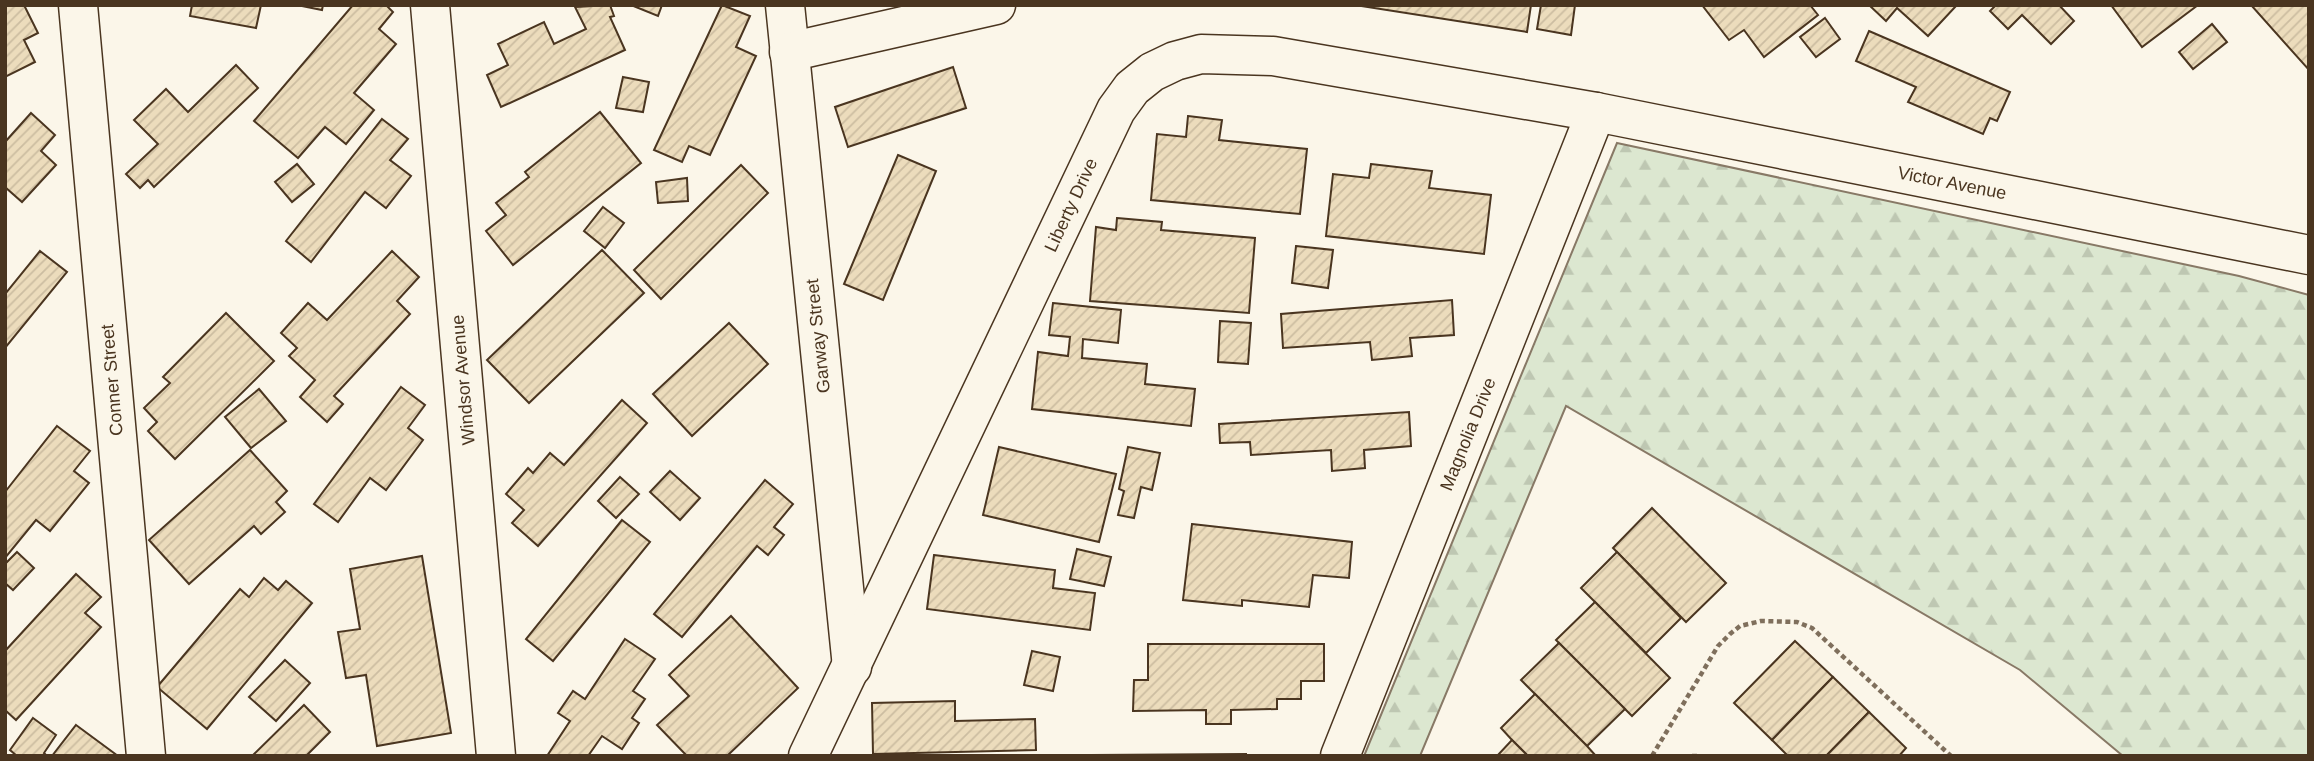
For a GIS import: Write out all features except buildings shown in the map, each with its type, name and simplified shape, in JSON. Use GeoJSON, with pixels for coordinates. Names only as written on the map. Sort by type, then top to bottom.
{"type":"FeatureCollection","features":[{"type":"Feature","properties":{"kind":"street","name":"Conner Street"},"geometry":{"type":"LineString","coordinates":[[78,5],[146,756]]}},
{"type":"Feature","properties":{"kind":"street","name":"Windsor Avenue"},"geometry":{"type":"LineString","coordinates":[[430,5],[496,756]]}},
{"type":"Feature","properties":{"kind":"street","name":"Garway Street"},"geometry":{"type":"LineString","coordinates":[[785,5],[852,667]]}},
{"type":"Feature","properties":{"kind":"street"},"geometry":{"type":"LineString","coordinates":[[789,52],[996,5]]}},
{"type":"Feature","properties":{"kind":"street","name":"Liberty Drive"},"geometry":{"type":"LineString","coordinates":[[808,756],[1116,110],[1132,88],[1152,72],[1175,61],[1201,54],[1273,56],[1596,112]]}},
{"type":"Feature","properties":{"kind":"street","name":"Victor Avenue"},"geometry":{"type":"LineString","coordinates":[[1596,112],[2309,254]]}},
{"type":"Feature","properties":{"kind":"street","name":"Magnolia Drive"},"geometry":{"type":"LineString","coordinates":[[1340,756],[1596,112]]}},
{"type":"Feature","properties":{"kind":"path"},"geometry":{"type":"LineString","coordinates":[[1653,756],[1718,646],[1740,626],[1761,621],[1797,622],[1812,628],[1951,756]]}},
{"type":"Feature","properties":{"kind":"green space"},"geometry":{"type":"Polygon","coordinates":[[[1617,143],[2239,276],[2309,295],[2309,756],[2123,756],[2020,670],[1566,406],[1420,756],[1364,756],[1617,143]]]}}]}
